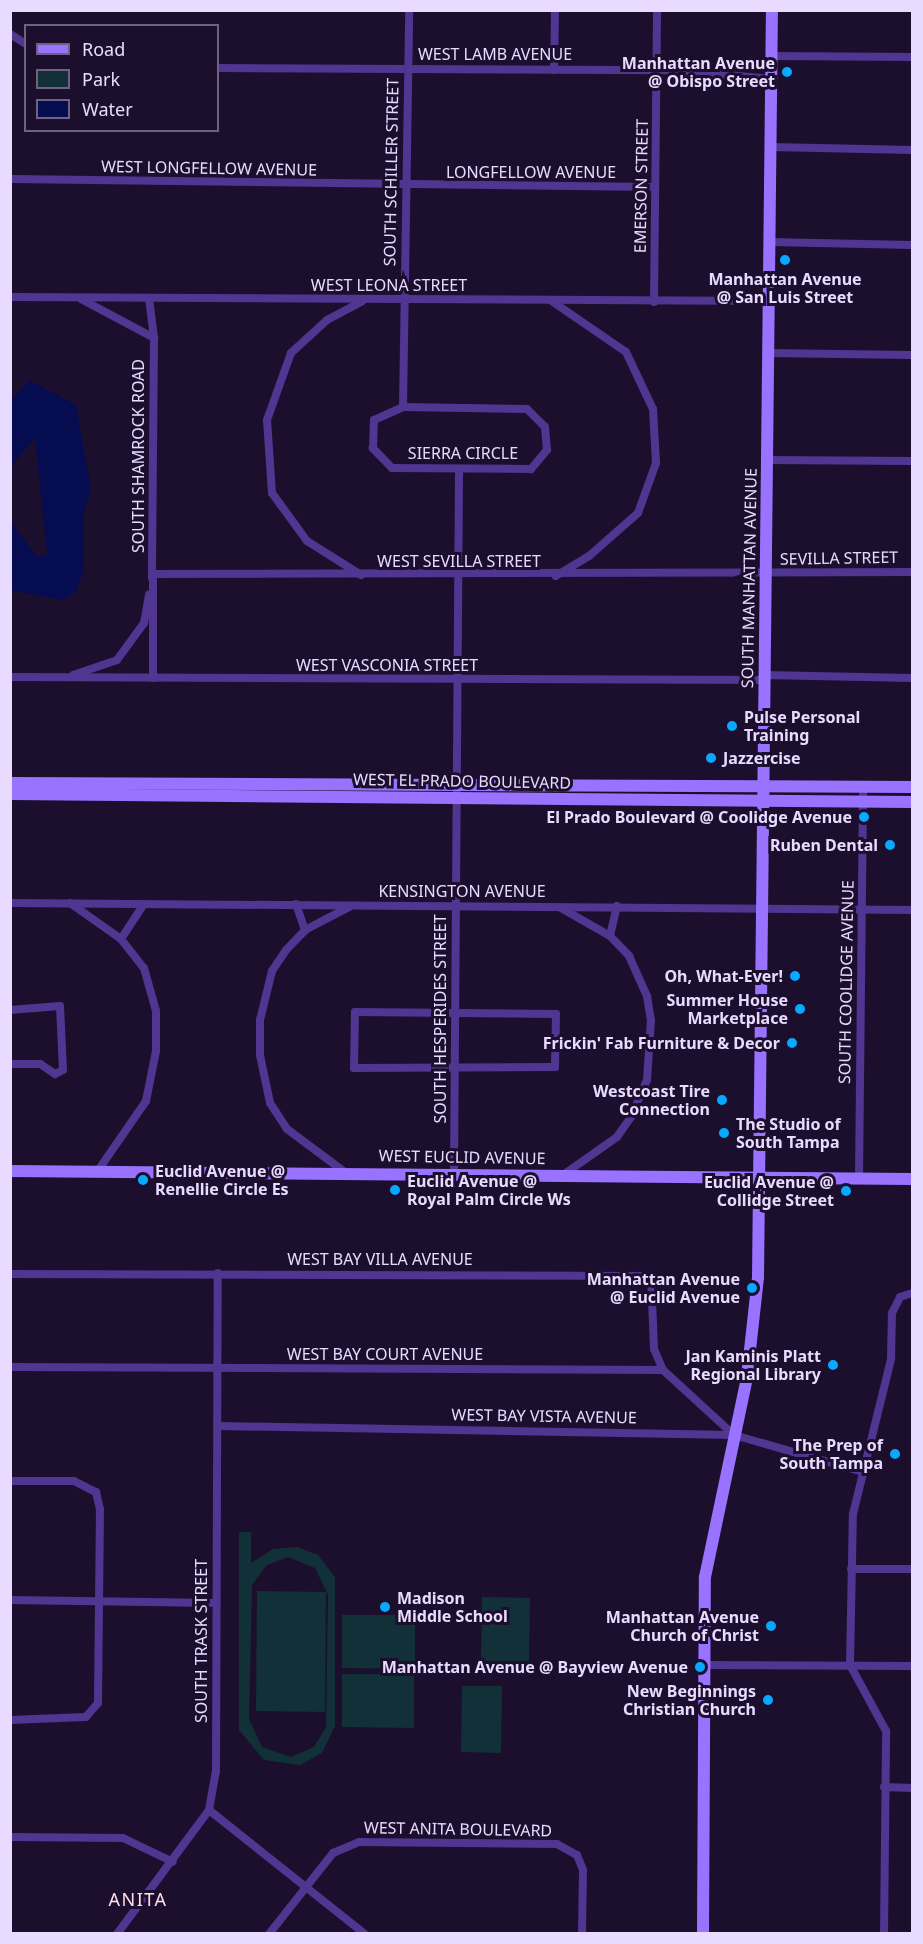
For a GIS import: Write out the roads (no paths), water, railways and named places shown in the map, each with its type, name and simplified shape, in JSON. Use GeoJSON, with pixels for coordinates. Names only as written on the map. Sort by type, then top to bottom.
{"type":"FeatureCollection","features":[{"type":"Feature","properties":{"kind":"street","name":"SOUTH SCHILLER STREET"},"geometry":{"type":"LineString","coordinates":[[403,407],[409,10]]}},
{"type":"Feature","properties":{"kind":"street"},"geometry":{"type":"LineString","coordinates":[[554,70],[555,10]]}},
{"type":"Feature","properties":{"kind":"street","name":"EMERSON STREET"},"geometry":{"type":"LineString","coordinates":[[654,302],[657,10]]}},
{"type":"Feature","properties":{"kind":"street","name":"SOUTH MANHATTAN AVENUE"},"geometry":{"type":"LineString","coordinates":[[703,1934],[705,1577],[734,1435],[757,1299],[772,10]]}},
{"type":"Feature","properties":{"kind":"street"},"geometry":{"type":"LineString","coordinates":[[10,34],[24,43]]}},
{"type":"Feature","properties":{"kind":"street"},"geometry":{"type":"LineString","coordinates":[[771,56],[912,57]]}},
{"type":"Feature","properties":{"kind":"street","name":"WEST LAMB AVENUE"},"geometry":{"type":"LineString","coordinates":[[219,68],[657,70],[771,80]]}},
{"type":"Feature","properties":{"kind":"street"},"geometry":{"type":"LineString","coordinates":[[770,147],[912,150]]}},
{"type":"Feature","properties":{"kind":"street","name":"WEST LONGFELLOW AVENUE"},"geometry":{"type":"LineString","coordinates":[[10,179],[406,187]]}},
{"type":"Feature","properties":{"kind":"street","name":"LONGFELLOW AVENUE"},"geometry":{"type":"LineString","coordinates":[[406,187],[656,187]]}},
{"type":"Feature","properties":{"kind":"street"},"geometry":{"type":"LineString","coordinates":[[769,243],[912,245]]}},
{"type":"Feature","properties":{"kind":"street","name":"WEST LEONA STREET"},"geometry":{"type":"LineString","coordinates":[[10,297],[553,302],[768,301]]}},
{"type":"Feature","properties":{"kind":"street","name":"SOUTH SHAMROCK ROAD"},"geometry":{"type":"LineString","coordinates":[[78,297],[154,338]]}},
{"type":"Feature","properties":{"kind":"street","name":"SOUTH SHAMROCK ROAD"},"geometry":{"type":"LineString","coordinates":[[149,298],[154,338],[153,678]]}},
{"type":"Feature","properties":{"kind":"street"},"geometry":{"type":"LineString","coordinates":[[361,575],[307,541],[272,493],[267,420],[291,353],[327,320],[363,300]]}},
{"type":"Feature","properties":{"kind":"street"},"geometry":{"type":"LineString","coordinates":[[553,302],[626,352],[653,409],[656,463],[638,513],[590,556],[555,576]]}},
{"type":"Feature","properties":{"kind":"street"},"geometry":{"type":"LineString","coordinates":[[768,353],[912,355]]}},
{"type":"Feature","properties":{"kind":"street","name":"SIERRA CIRCLE"},"geometry":{"type":"LineString","coordinates":[[403,407],[527,409],[545,427],[546,450],[531,469],[392,468],[373,448],[374,420],[403,407]]}},
{"type":"Feature","properties":{"kind":"street"},"geometry":{"type":"LineString","coordinates":[[767,460],[912,461]]}},
{"type":"Feature","properties":{"kind":"street","name":"SOUTH HESPERIDES STREET"},"geometry":{"type":"LineString","coordinates":[[454,1174],[459,469]]}},
{"type":"Feature","properties":{"kind":"street","name":"SEVILLA STREET"},"geometry":{"type":"LineString","coordinates":[[765,574],[912,572]]}},
{"type":"Feature","properties":{"kind":"street","name":"SOUTH SHAMROCK ROAD"},"geometry":{"type":"LineString","coordinates":[[65,678],[117,660],[144,623],[153,574]]}},
{"type":"Feature","properties":{"kind":"street","name":"WEST SEVILLA STREET"},"geometry":{"type":"LineString","coordinates":[[153,574],[457,576],[765,574]]}},
{"type":"Feature","properties":{"kind":"street","name":"WEST VASCONIA STREET"},"geometry":{"type":"LineString","coordinates":[[10,677],[456,681],[912,678]]}},
{"type":"Feature","properties":{"kind":"street","name":"WEST EL PRADO BOULEVARD"},"geometry":{"type":"LineString","coordinates":[[10,783],[152,789],[456,792],[586,800],[912,802]]}},
{"type":"Feature","properties":{"kind":"street"},"geometry":{"type":"LineString","coordinates":[[812,786],[813,802]]}},
{"type":"Feature","properties":{"kind":"street","name":"SOUTH COOLIDGE AVENUE"},"geometry":{"type":"LineString","coordinates":[[859,1178],[863,786]]}},
{"type":"Feature","properties":{"kind":"street"},"geometry":{"type":"LineString","coordinates":[[586,800],[587,787]]}},
{"type":"Feature","properties":{"kind":"street","name":"WEST EL PRADO BOULEVARD"},"geometry":{"type":"LineString","coordinates":[[456,792],[587,787],[912,787]]}},
{"type":"Feature","properties":{"kind":"street"},"geometry":{"type":"LineString","coordinates":[[712,801],[713,787]]}},
{"type":"Feature","properties":{"kind":"street","name":"WEST EL PRADO BOULEVARD"},"geometry":{"type":"LineString","coordinates":[[10,794],[152,789]]}},
{"type":"Feature","properties":{"kind":"street","name":"KENSINGTON AVENUE"},"geometry":{"type":"LineString","coordinates":[[10,903],[762,907],[912,910]]}},
{"type":"Feature","properties":{"kind":"street"},"geometry":{"type":"LineString","coordinates":[[70,903],[121,939],[144,968],[152,991],[156,1051],[146,1101],[97,1172]]}},
{"type":"Feature","properties":{"kind":"street"},"geometry":{"type":"LineString","coordinates":[[121,939],[144,904]]}},
{"type":"Feature","properties":{"kind":"street"},"geometry":{"type":"LineString","coordinates":[[296,904],[305,930]]}},
{"type":"Feature","properties":{"kind":"street"},"geometry":{"type":"LineString","coordinates":[[346,1173],[287,1129],[263,1080],[264,993],[272,971],[305,930],[352,906]]}},
{"type":"Feature","properties":{"kind":"street"},"geometry":{"type":"LineString","coordinates":[[610,936],[617,906]]}},
{"type":"Feature","properties":{"kind":"street"},"geometry":{"type":"LineString","coordinates":[[558,907],[610,936],[629,956],[647,996],[647,1080],[617,1137],[563,1175]]}},
{"type":"Feature","properties":{"kind":"street"},"geometry":{"type":"LineString","coordinates":[[10,1010],[60,1006],[63,1070],[55,1074],[40,1064],[10,1064]]}},
{"type":"Feature","properties":{"kind":"street"},"geometry":{"type":"LineString","coordinates":[[355,1012],[455,1013],[556,1014],[555,1067],[354,1068],[355,1012]]}},
{"type":"Feature","properties":{"kind":"street","name":"WEST EUCLID AVENUE"},"geometry":{"type":"LineString","coordinates":[[10,1171],[912,1179]]}},
{"type":"Feature","properties":{"kind":"street","name":"SOUTH TRASK STREET"},"geometry":{"type":"LineString","coordinates":[[209,1810],[216,1772],[218,1273]]}},
{"type":"Feature","properties":{"kind":"street","name":"WEST BAY VILLA AVENUE"},"geometry":{"type":"LineString","coordinates":[[10,1274],[651,1276],[654,1349],[663,1371]]}},
{"type":"Feature","properties":{"kind":"street"},"geometry":{"type":"LineString","coordinates":[[884,1934],[886,1731],[850,1665],[853,1514],[891,1359],[892,1313],[900,1297],[911,1293]]}},
{"type":"Feature","properties":{"kind":"street","name":"WEST BAY COURT AVENUE"},"geometry":{"type":"LineString","coordinates":[[10,1367],[663,1371]]}},
{"type":"Feature","properties":{"kind":"street"},"geometry":{"type":"LineString","coordinates":[[663,1371],[734,1435]]}},
{"type":"Feature","properties":{"kind":"street","name":"WEST BAY VISTA AVENUE"},"geometry":{"type":"LineString","coordinates":[[219,1426],[734,1435],[863,1472]]}},
{"type":"Feature","properties":{"kind":"street"},"geometry":{"type":"LineString","coordinates":[[10,1481],[74,1481],[96,1491],[98,1703],[86,1717],[10,1720]]}},
{"type":"Feature","properties":{"kind":"street"},"geometry":{"type":"LineString","coordinates":[[851,1569],[912,1569]]}},
{"type":"Feature","properties":{"kind":"street"},"geometry":{"type":"LineString","coordinates":[[10,1600],[216,1603]]}},
{"type":"Feature","properties":{"kind":"street"},"geometry":{"type":"LineString","coordinates":[[703,1665],[912,1666]]}},
{"type":"Feature","properties":{"kind":"street"},"geometry":{"type":"LineString","coordinates":[[884,1787],[912,1788]]}},
{"type":"Feature","properties":{"kind":"street"},"geometry":{"type":"LineString","coordinates":[[117,1934],[173,1862],[209,1810],[365,1934]]}},
{"type":"Feature","properties":{"kind":"street"},"geometry":{"type":"LineString","coordinates":[[10,1837],[123,1838],[173,1862]]}},
{"type":"Feature","properties":{"kind":"street","name":"WEST ANITA BOULEVARD"},"geometry":{"type":"LineString","coordinates":[[268,1934],[333,1853],[359,1842],[557,1844],[577,1855],[582,1870],[582,1934]]}},
{"type":"Feature","properties":{"kind":"water"},"geometry":{"type":"Polygon","coordinates":[[[29,380],[76,405],[91,489],[83,514],[84,570],[76,592],[62,600],[11,590],[11,522],[37,557],[47,554],[35,438],[11,466],[11,400],[29,380]]]}},
{"type":"Feature","properties":{"kind":"place","name":"Manhattan Avenue @ Obispo Street"},"geometry":{"type":"Point","coordinates":[787,72]}},
{"type":"Feature","properties":{"kind":"place","name":"Manhattan Avenue @ San Luis Street"},"geometry":{"type":"Point","coordinates":[785,260]}},
{"type":"Feature","properties":{"kind":"place","name":"Pulse Personal Training"},"geometry":{"type":"Point","coordinates":[732,726]}},
{"type":"Feature","properties":{"kind":"place","name":"Jazzercise"},"geometry":{"type":"Point","coordinates":[711,758]}},
{"type":"Feature","properties":{"kind":"place","name":"El Prado Boulevard @ Coolidge Avenue"},"geometry":{"type":"Point","coordinates":[864,817]}},
{"type":"Feature","properties":{"kind":"place","name":"Ruben Dental"},"geometry":{"type":"Point","coordinates":[890,845]}},
{"type":"Feature","properties":{"kind":"place","name":"Oh, What-Ever!"},"geometry":{"type":"Point","coordinates":[795,976]}},
{"type":"Feature","properties":{"kind":"place","name":"Summer House Marketplace"},"geometry":{"type":"Point","coordinates":[800,1009]}},
{"type":"Feature","properties":{"kind":"place","name":"Frickin' Fab Furniture & Decor"},"geometry":{"type":"Point","coordinates":[792,1043]}},
{"type":"Feature","properties":{"kind":"place","name":"Westcoast Tire Connection"},"geometry":{"type":"Point","coordinates":[722,1100]}},
{"type":"Feature","properties":{"kind":"place","name":"The Studio of South Tampa"},"geometry":{"type":"Point","coordinates":[724,1133]}},
{"type":"Feature","properties":{"kind":"place","name":"Euclid Avenue @ Renellie Circle Es"},"geometry":{"type":"Point","coordinates":[143,1180]}},
{"type":"Feature","properties":{"kind":"place","name":"Euclid Avenue @ Royal Palm Circle Ws"},"geometry":{"type":"Point","coordinates":[395,1190]}},
{"type":"Feature","properties":{"kind":"place","name":"Euclid Avenue @ Collidge Street"},"geometry":{"type":"Point","coordinates":[846,1191]}},
{"type":"Feature","properties":{"kind":"place","name":"Manhattan Avenue @ Euclid Avenue"},"geometry":{"type":"Point","coordinates":[752,1288]}},
{"type":"Feature","properties":{"kind":"place","name":"Jan Kaminis Platt Regional Library"},"geometry":{"type":"Point","coordinates":[833,1365]}},
{"type":"Feature","properties":{"kind":"place","name":"The Prep of South Tampa"},"geometry":{"type":"Point","coordinates":[895,1454]}},
{"type":"Feature","properties":{"kind":"place","name":"Madison Middle School"},"geometry":{"type":"Point","coordinates":[385,1607]}},
{"type":"Feature","properties":{"kind":"place","name":"Manhattan Avenue Church of Christ"},"geometry":{"type":"Point","coordinates":[771,1626]}},
{"type":"Feature","properties":{"kind":"place","name":"Manhattan Avenue @ Bayview Avenue"},"geometry":{"type":"Point","coordinates":[700,1667]}},
{"type":"Feature","properties":{"kind":"place","name":"New Beginnings Christian Church"},"geometry":{"type":"Point","coordinates":[768,1700]}},
{"type":"Feature","properties":{"kind":"district","name":"ANITA"},"geometry":{"type":"Point","coordinates":[138,1899]}}]}
